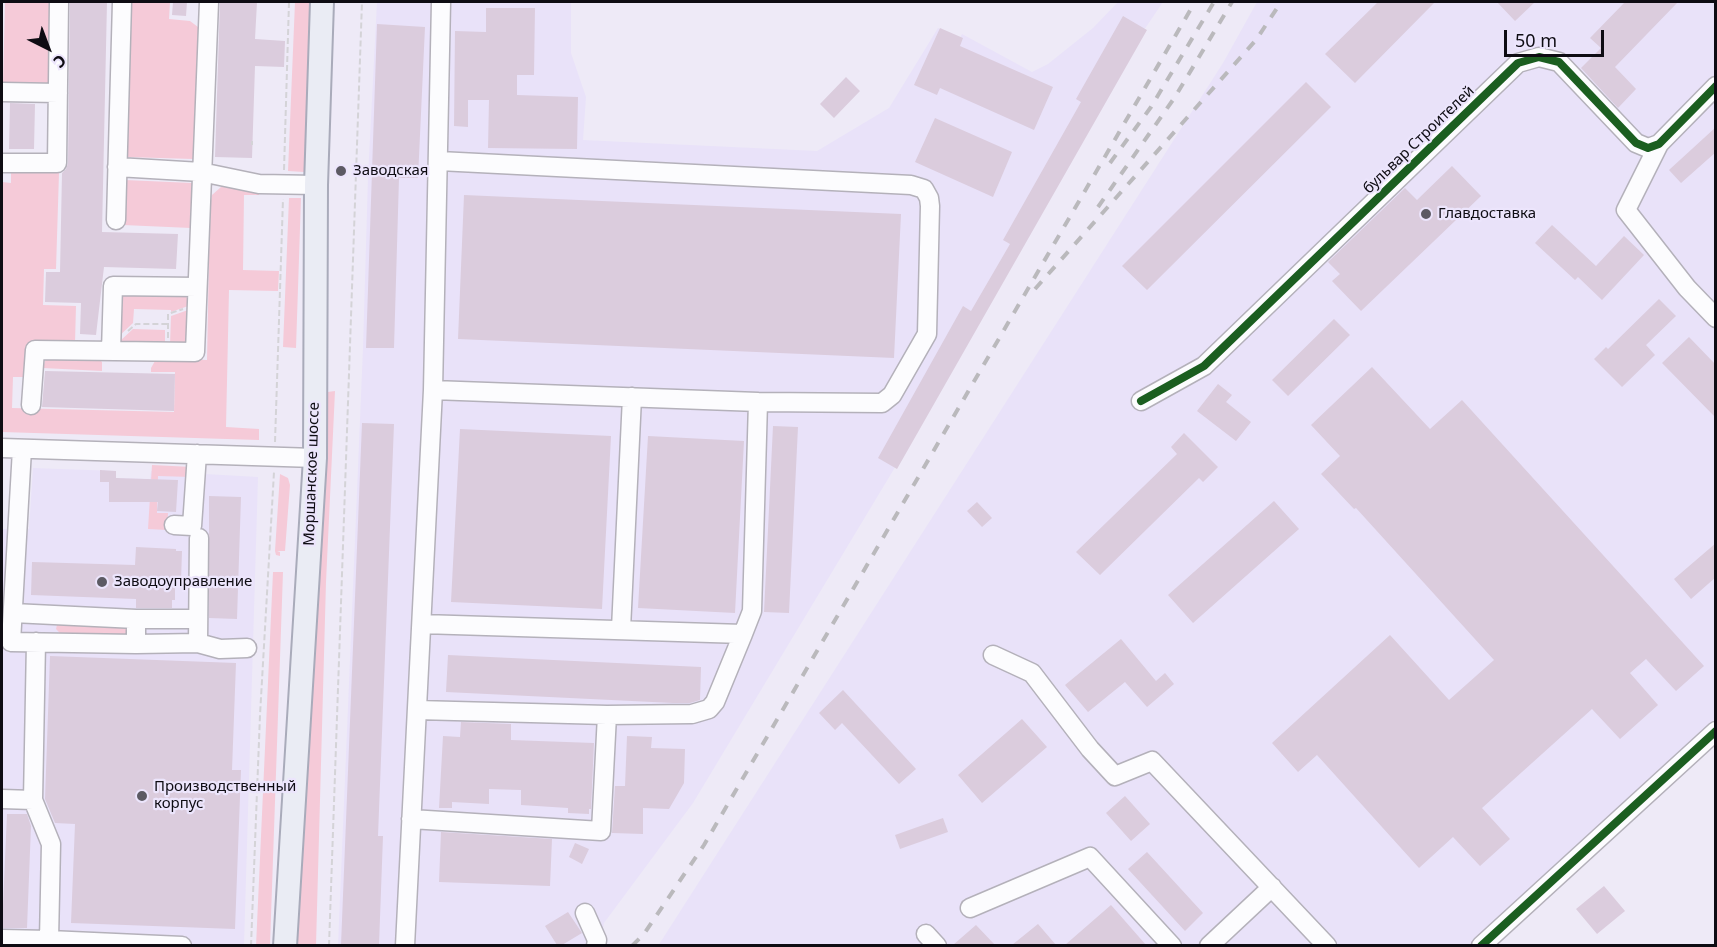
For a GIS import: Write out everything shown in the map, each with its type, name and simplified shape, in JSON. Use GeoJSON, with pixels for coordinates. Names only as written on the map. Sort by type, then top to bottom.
{"type":"FeatureCollection","features":[{"type":"Feature","properties":{"kind":"main road","name":"Моршанское шоссе"},"geometry":{"type":"LineString","coordinates":[[285,945],[315,458],[316,185],[322,2]]}},
{"type":"Feature","properties":{"kind":"street"},"geometry":{"type":"LineString","coordinates":[[2,162],[57,163],[59,2]]}},
{"type":"Feature","properties":{"kind":"street"},"geometry":{"type":"LineString","coordinates":[[116,220],[122,2]]}},
{"type":"Feature","properties":{"kind":"street"},"geometry":{"type":"LineString","coordinates":[[31,405],[35,350],[111,349],[195,352],[209,2]]}},
{"type":"Feature","properties":{"kind":"street"},"geometry":{"type":"LineString","coordinates":[[405,945],[433,390],[441,2]]}},
{"type":"Feature","properties":{"kind":"street","name":"бульвар Строителей"},"geometry":{"type":"LineString","coordinates":[[1141,401],[1204,366],[1518,63],[1539,57],[1559,62],[1636,144],[1648,148],[1659,144]]}},
{"type":"Feature","properties":{"kind":"street"},"geometry":{"type":"LineString","coordinates":[[1716,86],[1659,144],[1626,210],[1687,288],[1716,318]]}},
{"type":"Feature","properties":{"kind":"street"},"geometry":{"type":"LineString","coordinates":[[2,92],[58,93]]}},
{"type":"Feature","properties":{"kind":"street"},"geometry":{"type":"LineString","coordinates":[[433,390],[758,402],[882,403],[892,395],[927,334],[930,206],[924,189],[911,185],[439,162]]}},
{"type":"Feature","properties":{"kind":"street"},"geometry":{"type":"LineString","coordinates":[[117,168],[201,172],[259,184],[316,185]]}},
{"type":"Feature","properties":{"kind":"street"},"geometry":{"type":"LineString","coordinates":[[111,349],[113,286],[197,296]]}},
{"type":"Feature","properties":{"kind":"street"},"geometry":{"type":"LineString","coordinates":[[621,629],[632,397]]}},
{"type":"Feature","properties":{"kind":"street"},"geometry":{"type":"LineString","coordinates":[[417,710],[607,715],[692,714],[709,709],[715,702],[752,611],[758,402]]}},
{"type":"Feature","properties":{"kind":"street"},"geometry":{"type":"LineString","coordinates":[[2,448],[315,458]]}},
{"type":"Feature","properties":{"kind":"street"},"geometry":{"type":"LineString","coordinates":[[22,449],[11,642],[198,643],[219,649],[247,648]]}},
{"type":"Feature","properties":{"kind":"street"},"geometry":{"type":"LineString","coordinates":[[174,525],[192,526],[196,454]]}},
{"type":"Feature","properties":{"kind":"street"},"geometry":{"type":"LineString","coordinates":[[198,643],[199,538]]}},
{"type":"Feature","properties":{"kind":"street"},"geometry":{"type":"LineString","coordinates":[[13,613],[136,619],[198,619]]}},
{"type":"Feature","properties":{"kind":"street"},"geometry":{"type":"LineString","coordinates":[[136,619],[136,644]]}},
{"type":"Feature","properties":{"kind":"street"},"geometry":{"type":"LineString","coordinates":[[422,624],[743,634]]}},
{"type":"Feature","properties":{"kind":"street"},"geometry":{"type":"LineString","coordinates":[[36,642],[33,800],[51,844],[49,940]]}},
{"type":"Feature","properties":{"kind":"street"},"geometry":{"type":"LineString","coordinates":[[993,656],[1032,673],[1090,748],[1115,776],[1152,761],[1327,945]]}},
{"type":"Feature","properties":{"kind":"street"},"geometry":{"type":"LineString","coordinates":[[411,819],[601,831],[607,715]]}},
{"type":"Feature","properties":{"kind":"street"},"geometry":{"type":"LineString","coordinates":[[1481,945],[1716,731]]}},
{"type":"Feature","properties":{"kind":"street"},"geometry":{"type":"LineString","coordinates":[[2,799],[33,800]]}},
{"type":"Feature","properties":{"kind":"street"},"geometry":{"type":"LineString","coordinates":[[970,908],[1090,856],[1172,945]]}},
{"type":"Feature","properties":{"kind":"street"},"geometry":{"type":"LineString","coordinates":[[1209,945],[1272,887]]}},
{"type":"Feature","properties":{"kind":"street"},"geometry":{"type":"LineString","coordinates":[[585,914],[597,940],[596,945]]}},
{"type":"Feature","properties":{"kind":"street"},"geometry":{"type":"LineString","coordinates":[[2,939],[182,945]]}},
{"type":"Feature","properties":{"kind":"path"},"geometry":{"type":"LineString","coordinates":[[329,945],[362,2]]}},
{"type":"Feature","properties":{"kind":"path"},"geometry":{"type":"LineString","coordinates":[[167,352],[168,314],[197,296]]}},
{"type":"Feature","properties":{"kind":"path"},"geometry":{"type":"LineString","coordinates":[[111,349],[136,324],[168,324]]}},
{"type":"Feature","properties":{"kind":"shaded area"},"geometry":{"type":"Polygon","coordinates":[[[5,2],[51,2],[49,86],[3,85],[5,2]]]}},
{"type":"Feature","properties":{"kind":"shaded area"},"geometry":{"type":"Polygon","coordinates":[[[128,2],[170,2],[169,19],[190,21],[198,27],[193,159],[126,157],[128,2]]]}},
{"type":"Feature","properties":{"kind":"shaded area"},"geometry":{"type":"Polygon","coordinates":[[[295,2],[310,2],[304,172],[288,171],[295,2]]]}},
{"type":"Feature","properties":{"kind":"shaded area"},"geometry":{"type":"Polygon","coordinates":[[[377,2],[571,2],[571,53],[586,97],[583,140],[817,151],[889,108],[938,28],[960,38],[962,34],[1032,72],[1048,64],[1093,28],[1118,2],[1163,2],[1144,30],[894,469],[693,803],[604,923],[600,945],[338,946],[377,2]]]}},
{"type":"Feature","properties":{"kind":"shaded area"},"geometry":{"type":"Polygon","coordinates":[[[1257,2],[1715,2],[1715,723],[1471,945],[658,946],[1223,63],[1257,2]]]}},
{"type":"Feature","properties":{"kind":"shaded area"},"geometry":{"type":"Polygon","coordinates":[[[11,172],[59,173],[56,269],[44,269],[43,305],[76,306],[75,343],[29,342],[27,377],[13,377],[12,408],[174,412],[175,372],[151,372],[151,368],[155,361],[161,358],[207,360],[212,195],[221,187],[259,188],[259,195],[244,195],[243,270],[279,271],[278,291],[229,290],[226,427],[259,429],[259,440],[2,432],[2,182],[11,183],[11,172]]]}},
{"type":"Feature","properties":{"kind":"shaded area"},"geometry":{"type":"Polygon","coordinates":[[[125,180],[192,183],[191,228],[123,225],[125,180]]]}},
{"type":"Feature","properties":{"kind":"shaded area"},"geometry":{"type":"Polygon","coordinates":[[[289,198],[301,198],[296,348],[283,347],[289,198]]]}},
{"type":"Feature","properties":{"kind":"shaded area"},"geometry":{"type":"Polygon","coordinates":[[[122,294],[186,296],[191,305],[171,312],[171,310],[134,309],[133,323],[117,338],[122,294]]]}},
{"type":"Feature","properties":{"kind":"shaded area"},"geometry":{"type":"Polygon","coordinates":[[[191,309],[191,339],[186,344],[170,345],[171,316],[191,309]]]}},
{"type":"Feature","properties":{"kind":"shaded area"},"geometry":{"type":"Polygon","coordinates":[[[133,329],[165,330],[165,345],[120,341],[133,329]]]}},
{"type":"Feature","properties":{"kind":"shaded area"},"geometry":{"type":"Polygon","coordinates":[[[51,357],[98,358],[102,362],[102,371],[43,368],[45,361],[51,357]]]}},
{"type":"Feature","properties":{"kind":"shaded area"},"geometry":{"type":"Polygon","coordinates":[[[335,391],[326,582],[316,945],[293,946],[299,809],[305,806],[323,428],[320,393],[335,391]]]}},
{"type":"Feature","properties":{"kind":"shaded area"},"geometry":{"type":"Polygon","coordinates":[[[152,465],[192,467],[191,477],[158,476],[157,513],[168,513],[167,530],[148,529],[152,465]]]}},
{"type":"Feature","properties":{"kind":"shaded area"},"geometry":{"type":"Polygon","coordinates":[[[33,468],[116,471],[116,478],[150,479],[151,471],[258,477],[244,945],[2,946],[2,529],[29,529],[33,468]]]}},
{"type":"Feature","properties":{"kind":"shaded area"},"geometry":{"type":"Polygon","coordinates":[[[280,474],[288,478],[290,485],[285,551],[277,551],[280,552],[280,556],[276,555],[275,551],[280,474]]]}},
{"type":"Feature","properties":{"kind":"shaded area"},"geometry":{"type":"Polygon","coordinates":[[[273,572],[283,572],[270,945],[256,946],[273,572]]]}},
{"type":"Feature","properties":{"kind":"shaded area"},"geometry":{"type":"Polygon","coordinates":[[[58,621],[126,623],[129,636],[62,635],[56,629],[58,621]]]}},
{"type":"Feature","properties":{"kind":"building"},"geometry":{"type":"Polygon","coordinates":[[[70,2],[107,2],[102,232],[178,234],[176,269],[104,267],[96,335],[80,334],[81,303],[45,302],[46,272],[60,272],[62,173],[68,163],[70,2]]]}},
{"type":"Feature","properties":{"kind":"building"},"geometry":{"type":"Polygon","coordinates":[[[173,2],[187,2],[186,16],[172,15],[173,2]]]}},
{"type":"Feature","properties":{"kind":"building"},"geometry":{"type":"Polygon","coordinates":[[[220,2],[257,2],[255,39],[285,41],[284,67],[255,66],[252,158],[215,157],[220,2]]]}},
{"type":"Feature","properties":{"kind":"building"},"geometry":{"type":"Polygon","coordinates":[[[1378,2],[1435,2],[1355,83],[1325,54],[1378,2]]]}},
{"type":"Feature","properties":{"kind":"building"},"geometry":{"type":"Polygon","coordinates":[[[1497,2],[1535,2],[1515,21],[1497,2]]]}},
{"type":"Feature","properties":{"kind":"building"},"geometry":{"type":"Polygon","coordinates":[[[1625,2],[1678,2],[1615,67],[1636,89],[1618,108],[1581,68],[1601,48],[1590,38],[1625,2]]]}},
{"type":"Feature","properties":{"kind":"building"},"geometry":{"type":"Polygon","coordinates":[[[486,8],[535,8],[534,75],[517,75],[517,95],[578,97],[577,149],[488,148],[489,100],[468,100],[468,127],[454,126],[455,31],[486,32],[486,8]]]}},
{"type":"Feature","properties":{"kind":"building"},"geometry":{"type":"Polygon","coordinates":[[[1123,16],[1147,30],[897,469],[878,458],[963,306],[971,311],[1010,244],[1003,240],[1081,102],[1076,99],[1123,16]]]}},
{"type":"Feature","properties":{"kind":"building"},"geometry":{"type":"Polygon","coordinates":[[[377,24],[425,27],[418,178],[399,178],[394,348],[366,348],[377,24]]]}},
{"type":"Feature","properties":{"kind":"building"},"geometry":{"type":"Polygon","coordinates":[[[940,28],[963,38],[960,46],[1053,87],[1034,130],[940,88],[937,95],[914,85],[940,28]]]}},
{"type":"Feature","properties":{"kind":"building"},"geometry":{"type":"Polygon","coordinates":[[[846,77],[860,91],[834,118],[820,104],[846,77]]]}},
{"type":"Feature","properties":{"kind":"building"},"geometry":{"type":"Polygon","coordinates":[[[1306,82],[1331,107],[1147,290],[1122,266],[1306,82]]]}},
{"type":"Feature","properties":{"kind":"building"},"geometry":{"type":"Polygon","coordinates":[[[10,103],[35,104],[34,149],[9,149],[10,103]]]}},
{"type":"Feature","properties":{"kind":"building"},"geometry":{"type":"Polygon","coordinates":[[[935,118],[1012,152],[993,197],[915,162],[935,118]]]}},
{"type":"Feature","properties":{"kind":"building"},"geometry":{"type":"Polygon","coordinates":[[[1716,127],[1716,152],[1681,183],[1669,170],[1716,127]]]}},
{"type":"Feature","properties":{"kind":"building"},"geometry":{"type":"Polygon","coordinates":[[[1452,166],[1481,196],[1361,311],[1332,281],[1340,274],[1328,262],[1405,188],[1417,200],[1452,166]]]}},
{"type":"Feature","properties":{"kind":"building"},"geometry":{"type":"Polygon","coordinates":[[[464,195],[901,214],[894,358],[458,339],[464,195]]]}},
{"type":"Feature","properties":{"kind":"building"},"geometry":{"type":"Polygon","coordinates":[[[1552,225],[1596,266],[1624,236],[1644,255],[1602,300],[1578,277],[1575,280],[1535,243],[1552,225]]]}},
{"type":"Feature","properties":{"kind":"building"},"geometry":{"type":"Polygon","coordinates":[[[1659,299],[1676,316],[1646,345],[1655,355],[1622,387],[1594,359],[1606,347],[1608,349],[1659,299]]]}},
{"type":"Feature","properties":{"kind":"building"},"geometry":{"type":"Polygon","coordinates":[[[1334,319],[1350,335],[1288,396],[1272,380],[1334,319]]]}},
{"type":"Feature","properties":{"kind":"building"},"geometry":{"type":"Polygon","coordinates":[[[1689,337],[1716,365],[1716,418],[1662,363],[1689,337]]]}},
{"type":"Feature","properties":{"kind":"building"},"geometry":{"type":"Polygon","coordinates":[[[1372,367],[1430,429],[1462,400],[1704,666],[1676,691],[1646,659],[1630,673],[1658,705],[1620,739],[1592,709],[1482,808],[1510,839],[1480,866],[1453,837],[1419,868],[1317,755],[1298,772],[1272,743],[1390,635],[1449,700],[1494,660],[1356,508],[1354,509],[1321,474],[1340,456],[1311,425],[1372,367]]]}},
{"type":"Feature","properties":{"kind":"building"},"geometry":{"type":"Polygon","coordinates":[[[45,371],[175,374],[174,411],[42,407],[45,371]]]}},
{"type":"Feature","properties":{"kind":"building"},"geometry":{"type":"Polygon","coordinates":[[[1218,384],[1232,395],[1226,402],[1251,422],[1236,441],[1197,411],[1218,384]]]}},
{"type":"Feature","properties":{"kind":"building"},"geometry":{"type":"Polygon","coordinates":[[[362,423],[394,424],[378,836],[383,836],[379,945],[341,945],[362,423]]]}},
{"type":"Feature","properties":{"kind":"building"},"geometry":{"type":"Polygon","coordinates":[[[773,426],[798,427],[789,613],[764,612],[773,426]]]}},
{"type":"Feature","properties":{"kind":"building"},"geometry":{"type":"Polygon","coordinates":[[[460,429],[611,436],[602,609],[451,602],[460,429]]]}},
{"type":"Feature","properties":{"kind":"building"},"geometry":{"type":"Polygon","coordinates":[[[1184,433],[1218,467],[1203,482],[1199,478],[1100,575],[1076,552],[1177,454],[1171,447],[1184,433]]]}},
{"type":"Feature","properties":{"kind":"building"},"geometry":{"type":"Polygon","coordinates":[[[648,436],[744,441],[735,613],[638,608],[648,436]]]}},
{"type":"Feature","properties":{"kind":"building"},"geometry":{"type":"Polygon","coordinates":[[[100,470],[116,471],[116,478],[178,480],[176,512],[157,511],[158,502],[109,502],[109,482],[100,482],[100,470]]]}},
{"type":"Feature","properties":{"kind":"building"},"geometry":{"type":"Polygon","coordinates":[[[209,496],[241,497],[237,619],[209,618],[209,496]]]}},
{"type":"Feature","properties":{"kind":"building"},"geometry":{"type":"Polygon","coordinates":[[[1274,501],[1299,529],[1193,623],[1168,595],[1274,501]]]}},
{"type":"Feature","properties":{"kind":"building"},"geometry":{"type":"Polygon","coordinates":[[[977,502],[992,518],[982,527],[967,511],[977,502]]]}},
{"type":"Feature","properties":{"kind":"building"},"geometry":{"type":"Polygon","coordinates":[[[1716,543],[1716,577],[1691,599],[1674,579],[1716,543]]]}},
{"type":"Feature","properties":{"kind":"building","name":"Заводоуправление"},"geometry":{"type":"Polygon","coordinates":[[[136,547],[182,551],[181,581],[175,580],[175,600],[172,600],[172,608],[136,608],[136,599],[31,595],[32,562],[135,565],[136,547]]]}},
{"type":"Feature","properties":{"kind":"building"},"geometry":{"type":"Polygon","coordinates":[[[1121,639],[1156,681],[1165,673],[1174,684],[1147,707],[1125,682],[1088,712],[1065,685],[1121,639]]]}},
{"type":"Feature","properties":{"kind":"building"},"geometry":{"type":"Polygon","coordinates":[[[448,655],[701,667],[700,700],[690,703],[673,703],[446,692],[448,655]]]}},
{"type":"Feature","properties":{"kind":"building","name":"Производственный корпус"},"geometry":{"type":"Polygon","coordinates":[[[50,656],[236,663],[232,770],[241,770],[235,929],[71,923],[75,824],[55,823],[45,799],[50,656]]]}},
{"type":"Feature","properties":{"kind":"building"},"geometry":{"type":"Polygon","coordinates":[[[843,690],[916,769],[899,784],[842,723],[835,730],[819,713],[843,690]]]}},
{"type":"Feature","properties":{"kind":"building"},"geometry":{"type":"Polygon","coordinates":[[[1022,719],[1047,747],[982,803],[958,775],[1022,719]]]}},
{"type":"Feature","properties":{"kind":"building"},"geometry":{"type":"Polygon","coordinates":[[[461,722],[511,724],[511,740],[594,743],[589,814],[568,813],[568,808],[521,805],[521,790],[489,789],[489,804],[452,802],[452,808],[439,808],[443,736],[460,737],[461,722]]]}},
{"type":"Feature","properties":{"kind":"building"},"geometry":{"type":"Polygon","coordinates":[[[627,736],[652,737],[651,748],[685,749],[684,783],[669,809],[643,808],[643,834],[612,833],[615,786],[625,786],[627,736]]]}},
{"type":"Feature","properties":{"kind":"building"},"geometry":{"type":"Polygon","coordinates":[[[1125,796],[1150,824],[1131,841],[1106,813],[1125,796]]]}},
{"type":"Feature","properties":{"kind":"building"},"geometry":{"type":"Polygon","coordinates":[[[7,814],[27,814],[31,826],[27,928],[2,928],[7,814]]]}},
{"type":"Feature","properties":{"kind":"building"},"geometry":{"type":"Polygon","coordinates":[[[943,818],[948,832],[900,849],[895,835],[943,818]]]}},
{"type":"Feature","properties":{"kind":"building"},"geometry":{"type":"Polygon","coordinates":[[[441,832],[552,839],[550,886],[439,882],[441,832]]]}},
{"type":"Feature","properties":{"kind":"building"},"geometry":{"type":"Polygon","coordinates":[[[575,843],[589,849],[582,864],[569,857],[575,843]]]}},
{"type":"Feature","properties":{"kind":"building"},"geometry":{"type":"Polygon","coordinates":[[[1147,852],[1203,913],[1185,931],[1128,869],[1147,852]]]}},
{"type":"Feature","properties":{"kind":"building"},"geometry":{"type":"Polygon","coordinates":[[[1604,886],[1625,911],[1597,934],[1576,909],[1604,886]]]}},
{"type":"Feature","properties":{"kind":"building"},"geometry":{"type":"Polygon","coordinates":[[[1111,905],[1146,945],[1065,945],[1111,905]]]}},
{"type":"Feature","properties":{"kind":"building"},"geometry":{"type":"Polygon","coordinates":[[[568,912],[582,933],[562,945],[557,945],[545,926],[568,912]]]}},
{"type":"Feature","properties":{"kind":"building"},"geometry":{"type":"Polygon","coordinates":[[[1038,924],[1056,945],[1012,945],[1038,924]]]}},
{"type":"Feature","properties":{"kind":"building"},"geometry":{"type":"Polygon","coordinates":[[[976,925],[995,945],[953,945],[976,925]]]}},
{"type":"Feature","properties":{"kind":"railway"},"geometry":{"type":"LineString","coordinates":[[632,946],[644,934],[704,845],[1195,2]]}},
{"type":"Feature","properties":{"kind":"railway"},"geometry":{"type":"LineString","coordinates":[[1110,163],[1151,107],[1214,2]]}},
{"type":"Feature","properties":{"kind":"railway"},"geometry":{"type":"LineString","coordinates":[[1098,207],[1175,97],[1232,2]]}},
{"type":"Feature","properties":{"kind":"railway"},"geometry":{"type":"LineString","coordinates":[[1035,289],[1256,40],[1281,2]]}},
{"type":"Feature","properties":{"kind":"cycle path"},"geometry":{"type":"LineString","coordinates":[[1141,401],[1204,366],[1518,63],[1539,57],[1559,62],[1636,143],[1648,148],[1659,144],[1716,86]]}},
{"type":"Feature","properties":{"kind":"cycle path"},"geometry":{"type":"LineString","coordinates":[[1481,946],[1716,731]]}},
{"type":"Feature","properties":{"kind":"place","name":"Заводская"},"geometry":{"type":"Point","coordinates":[341,171]}},
{"type":"Feature","properties":{"kind":"place","name":"Главдоставка"},"geometry":{"type":"Point","coordinates":[1426,214]}},
{"type":"Feature","properties":{"kind":"place","name":"Заводоуправление"},"geometry":{"type":"Point","coordinates":[102,582]}},
{"type":"Feature","properties":{"kind":"place","name":"Производственный корпус"},"geometry":{"type":"Point","coordinates":[142,796]}}]}
